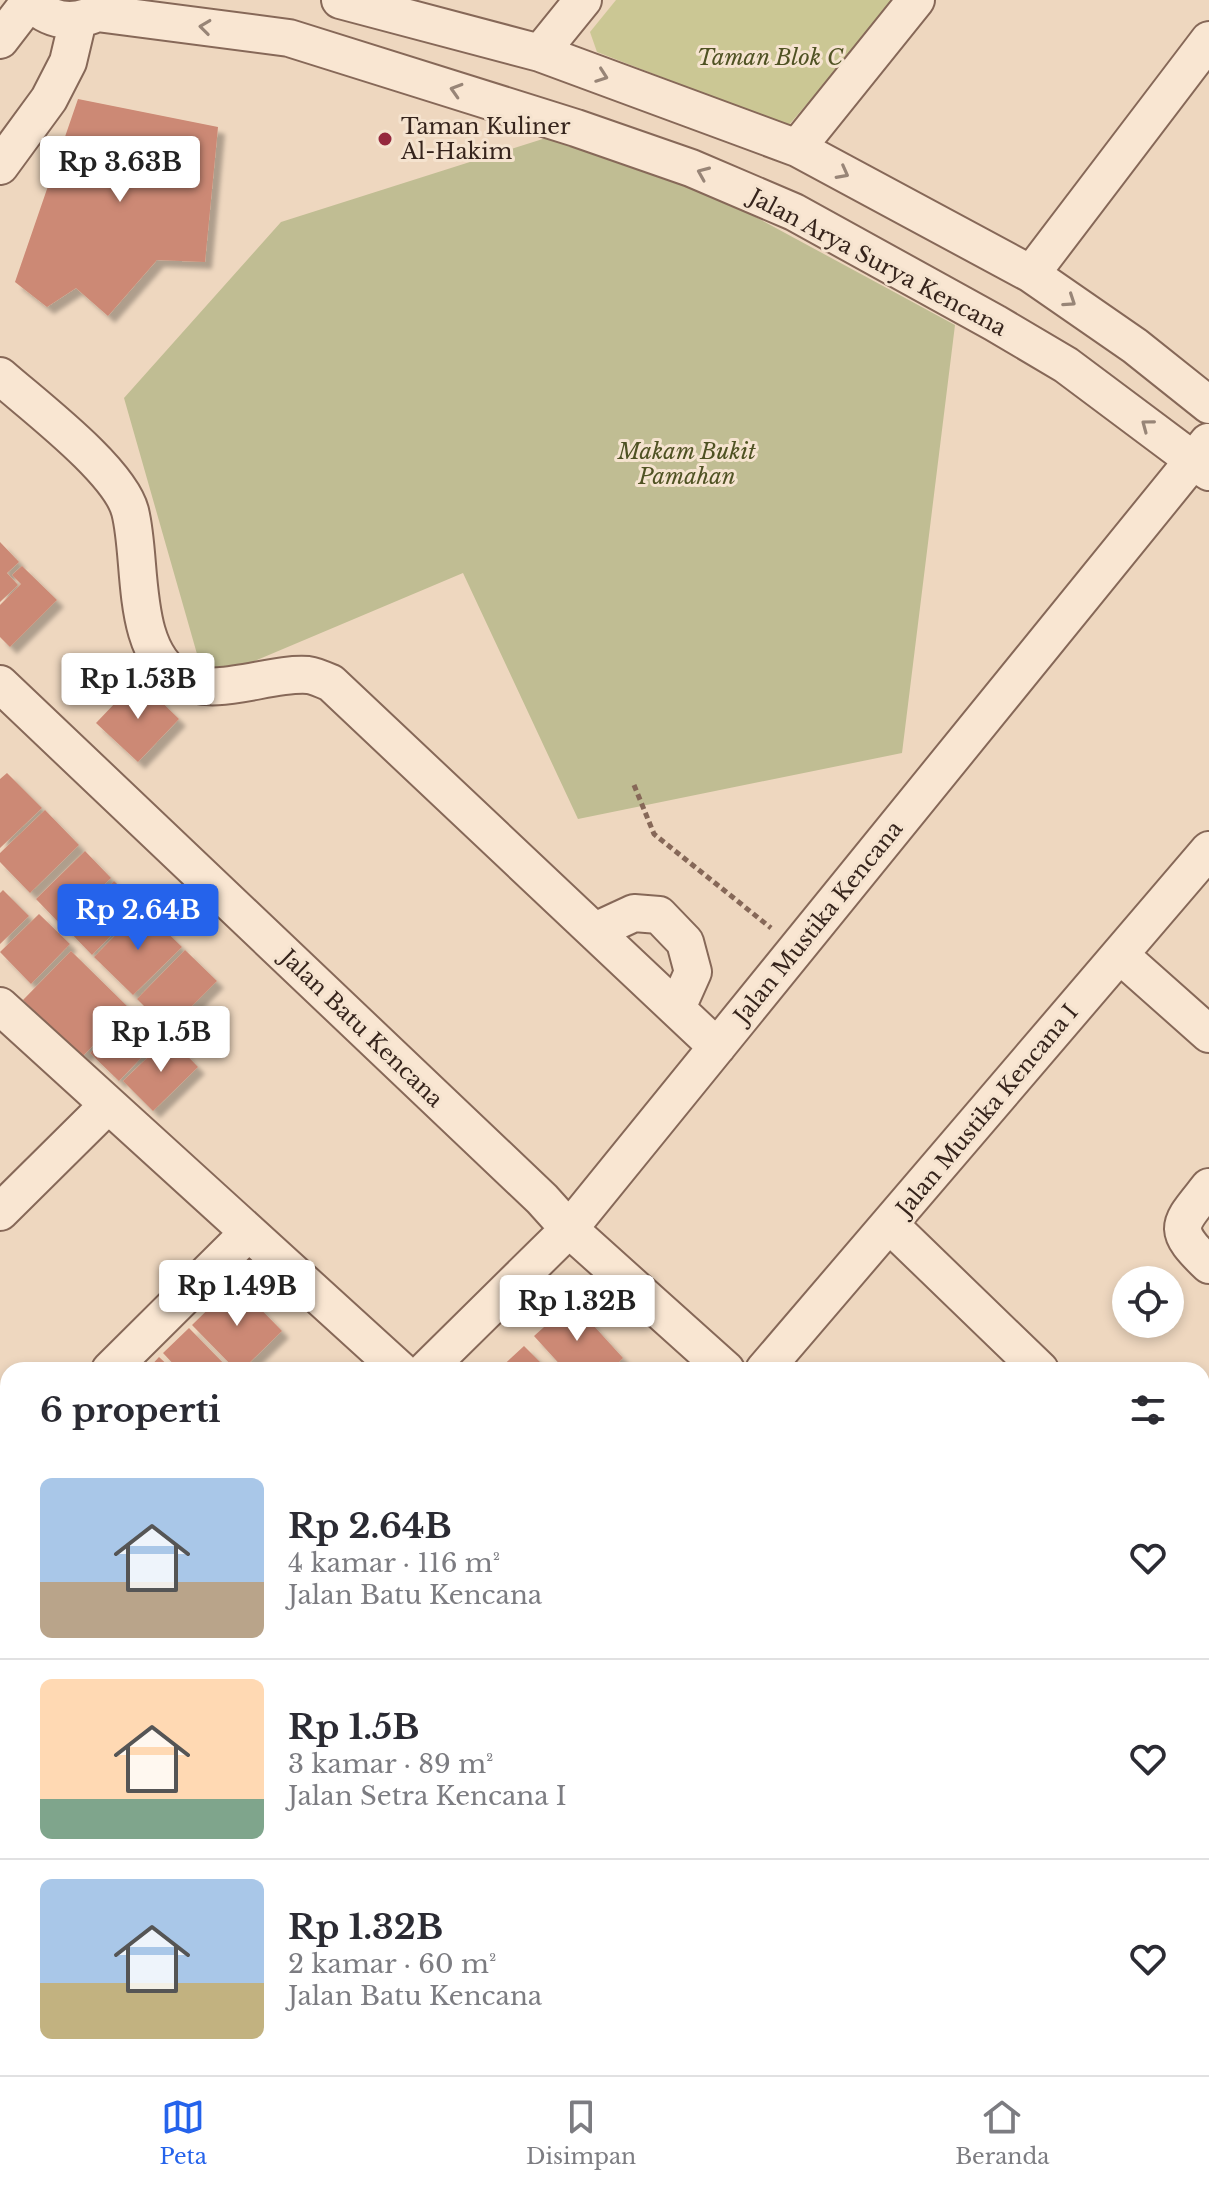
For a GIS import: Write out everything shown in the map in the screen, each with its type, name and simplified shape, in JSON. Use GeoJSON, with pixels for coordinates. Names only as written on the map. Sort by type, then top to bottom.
{"type":"FeatureCollection","features":[{"type":"Feature","properties":{"kind":"street"},"geometry":{"type":"LineString","coordinates":[[0,40],[30,0]]}},
{"type":"Feature","properties":{"kind":"street","name":"Jalan Arya Surya Kencana"},"geometry":{"type":"LineString","coordinates":[[30,0],[37,9],[56,19],[96,11],[289,38],[576,128],[691,168],[794,212],[995,323],[1066,365],[1203,457]]}},
{"type":"Feature","properties":{"kind":"street"},"geometry":{"type":"LineString","coordinates":[[340,0],[540,53],[797,148],[1031,274],[1135,346],[1209,405]]}},
{"type":"Feature","properties":{"kind":"street"},"geometry":{"type":"LineString","coordinates":[[540,53],[583,0]]}},
{"type":"Feature","properties":{"kind":"street"},"geometry":{"type":"LineString","coordinates":[[797,148],[916,0]]}},
{"type":"Feature","properties":{"kind":"street"},"geometry":{"type":"LineString","coordinates":[[0,166],[49,99],[96,11]]}},
{"type":"Feature","properties":{"kind":"street"},"geometry":{"type":"LineString","coordinates":[[1031,274],[1209,40]]}},
{"type":"Feature","properties":{"kind":"street"},"geometry":{"type":"LineString","coordinates":[[0,376],[102,467],[119,487],[130,510],[146,632],[166,669],[182,680],[201,687],[309,675],[331,683],[717,1047]]}},
{"type":"Feature","properties":{"kind":"street","name":"Jalan Mustika Kencana"},"geometry":{"type":"LineString","coordinates":[[434,1362],[569,1229],[1203,457]]}},
{"type":"Feature","properties":{"kind":"street","name":"Jalan Batu Kencana"},"geometry":{"type":"LineString","coordinates":[[0,684],[542,1199],[569,1229],[717,1362]]}},
{"type":"Feature","properties":{"kind":"street","name":"Jalan Mustika Kencana I"},"geometry":{"type":"LineString","coordinates":[[771,1362],[1209,850]]}},
{"type":"Feature","properties":{"kind":"street"},"geometry":{"type":"LineString","coordinates":[[595,931],[634,913],[659,915],[685,942],[693,972],[677,1008]]}},
{"type":"Feature","properties":{"kind":"street"},"geometry":{"type":"LineString","coordinates":[[1120,955],[1209,1034]]}},
{"type":"Feature","properties":{"kind":"street"},"geometry":{"type":"LineString","coordinates":[[0,1006],[391,1362]]}},
{"type":"Feature","properties":{"kind":"street"},"geometry":{"type":"LineString","coordinates":[[0,1212],[108,1105]]}},
{"type":"Feature","properties":{"kind":"street"},"geometry":{"type":"LineString","coordinates":[[1209,1187],[1183,1220],[1182,1232],[1189,1246],[1209,1265]]}},
{"type":"Feature","properties":{"kind":"street"},"geometry":{"type":"LineString","coordinates":[[890,1225],[1032,1362]]}},
{"type":"Feature","properties":{"kind":"street"},"geometry":{"type":"LineString","coordinates":[[118,1362],[248,1233]]}},
{"type":"Feature","properties":{"kind":"path"},"geometry":{"type":"LineString","coordinates":[[634,785],[654,834],[797,949]]}},
{"type":"Feature","properties":{"kind":"green space","name":"Taman Blok C"},"geometry":{"type":"Polygon","coordinates":[[[616,0],[896,0],[788,126],[597,52],[590,32],[616,0]]]}},
{"type":"Feature","properties":{"kind":"green space","name":"Makam Bukit Pamahan"},"geometry":{"type":"Polygon","coordinates":[[[549,137],[691,182],[955,325],[902,753],[578,819],[463,573],[205,682],[124,398],[281,222],[549,137]]]}},
{"type":"Feature","properties":{"kind":"building"},"geometry":{"type":"Polygon","coordinates":[[[78,99],[218,127],[205,262],[157,260],[108,316],[76,288],[47,307],[15,282],[78,99]]]}},
{"type":"Feature","properties":{"kind":"building"},"geometry":{"type":"Polygon","coordinates":[[[0,542],[19,562],[7,573],[18,585],[0,602],[0,542]]]}},
{"type":"Feature","properties":{"kind":"building"},"geometry":{"type":"Polygon","coordinates":[[[22,566],[57,600],[10,647],[0,637],[0,605],[21,584],[12,575],[22,566]]]}},
{"type":"Feature","properties":{"kind":"building"},"geometry":{"type":"Polygon","coordinates":[[[138,679],[179,719],[138,762],[96,723],[138,679]]]}},
{"type":"Feature","properties":{"kind":"building"},"geometry":{"type":"Polygon","coordinates":[[[7,773],[42,808],[0,848],[0,779],[7,773]]]}},
{"type":"Feature","properties":{"kind":"building"},"geometry":{"type":"Polygon","coordinates":[[[45,810],[79,845],[30,893],[0,862],[0,853],[45,810]]]}},
{"type":"Feature","properties":{"kind":"building"},"geometry":{"type":"Polygon","coordinates":[[[85,851],[111,878],[62,926],[36,899],[85,851]]]}},
{"type":"Feature","properties":{"kind":"building"},"geometry":{"type":"Polygon","coordinates":[[[114,881],[140,906],[92,955],[66,928],[114,881]]]}},
{"type":"Feature","properties":{"kind":"building"},"geometry":{"type":"Polygon","coordinates":[[[3,890],[29,916],[0,944],[0,893],[3,890]]]}},
{"type":"Feature","properties":{"kind":"building"},"geometry":{"type":"Polygon","coordinates":[[[142,908],[182,947],[133,995],[94,957],[142,908]]]}},
{"type":"Feature","properties":{"kind":"building"},"geometry":{"type":"Polygon","coordinates":[[[39,914],[70,944],[31,984],[0,952],[39,914]]]}},
{"type":"Feature","properties":{"kind":"building"},"geometry":{"type":"Polygon","coordinates":[[[185,950],[217,981],[168,1030],[137,999],[185,950]]]}},
{"type":"Feature","properties":{"kind":"building"},"geometry":{"type":"Polygon","coordinates":[[[71,951],[129,1008],[82,1057],[23,1000],[71,951]]]}},
{"type":"Feature","properties":{"kind":"building"},"geometry":{"type":"Polygon","coordinates":[[[132,1010],[161,1037],[119,1081],[90,1053],[132,1010]]]}},
{"type":"Feature","properties":{"kind":"building"},"geometry":{"type":"Polygon","coordinates":[[[169,1037],[198,1067],[153,1111],[123,1081],[169,1037]]]}},
{"type":"Feature","properties":{"kind":"building"},"geometry":{"type":"Polygon","coordinates":[[[235,1283],[282,1331],[250,1362],[228,1362],[192,1325],[235,1283]]]}},
{"type":"Feature","properties":{"kind":"building"},"geometry":{"type":"Polygon","coordinates":[[[572,1302],[623,1358],[619,1362],[558,1362],[534,1336],[572,1302]]]}},
{"type":"Feature","properties":{"kind":"building"},"geometry":{"type":"Polygon","coordinates":[[[189,1328],[222,1362],[171,1362],[163,1353],[189,1328]]]}},
{"type":"Feature","properties":{"kind":"building"},"geometry":{"type":"Polygon","coordinates":[[[524,1346],[540,1362],[507,1362],[524,1346]]]}},
{"type":"Feature","properties":{"kind":"place","name":"Taman Kuliner Al-Hakim"},"geometry":{"type":"Point","coordinates":[385,139]}}]}
